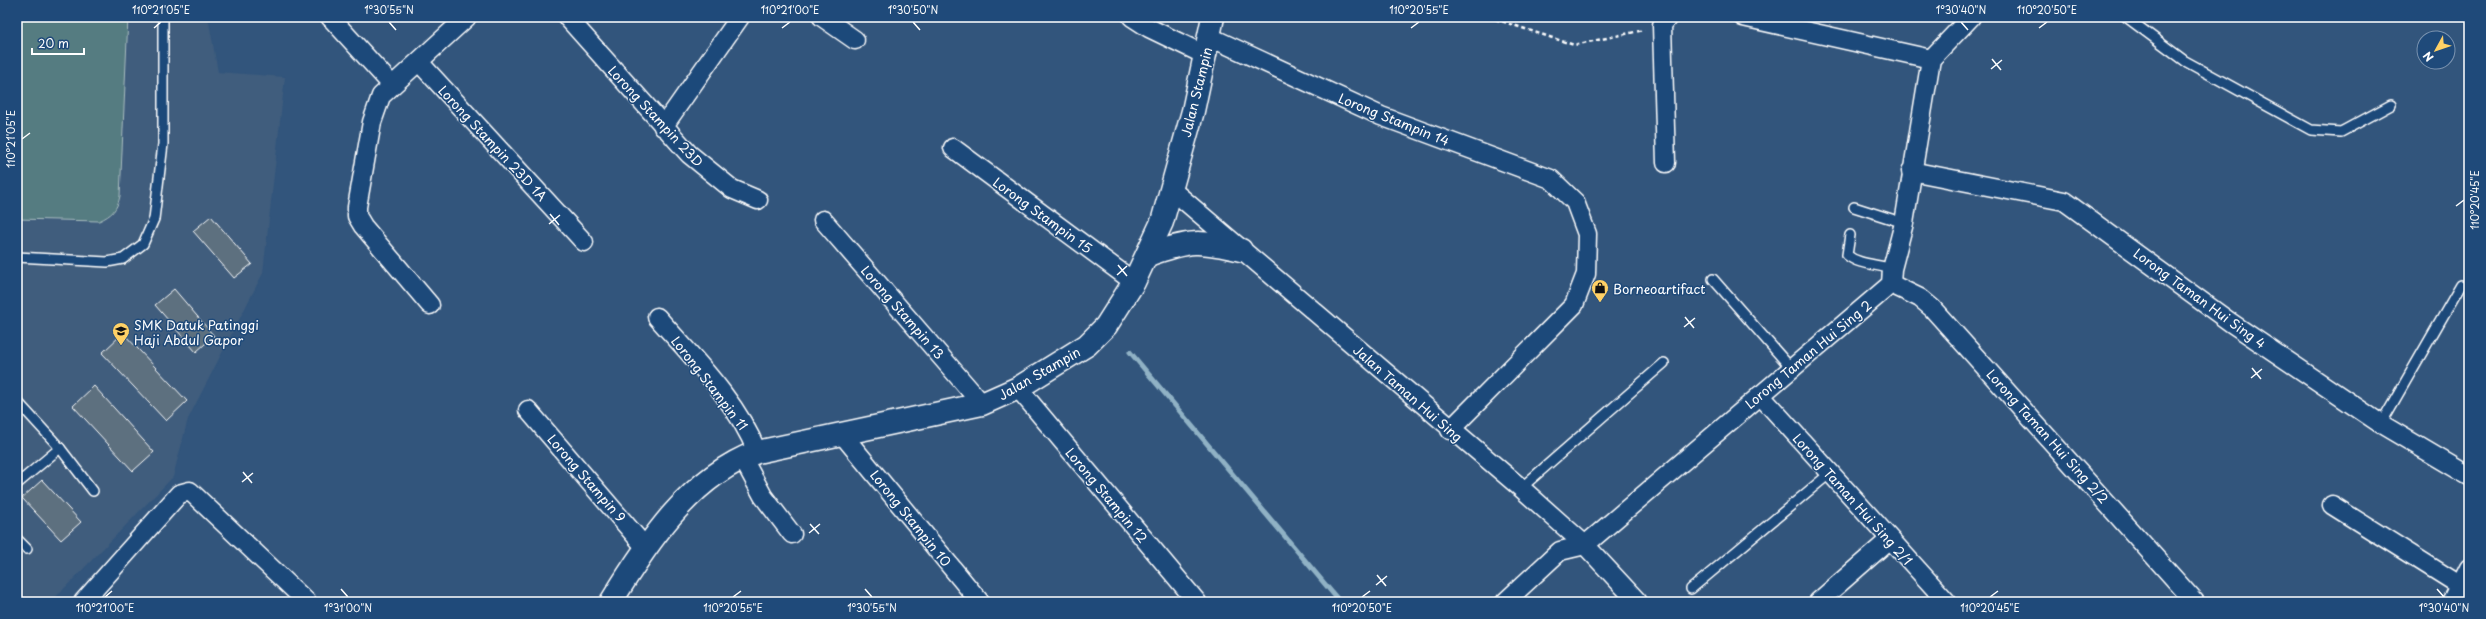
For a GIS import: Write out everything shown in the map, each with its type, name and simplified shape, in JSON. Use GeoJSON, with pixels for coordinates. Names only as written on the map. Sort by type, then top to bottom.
{"type":"FeatureCollection","features":[{"type":"Feature","properties":{"kind":"street"},"geometry":{"type":"LineString","coordinates":[[330,17],[391,84]]}},
{"type":"Feature","properties":{"kind":"street"},"geometry":{"type":"LineString","coordinates":[[430,305],[368,233],[358,216],[357,207],[372,122],[381,96],[391,84],[419,62],[467,17]]}},
{"type":"Feature","properties":{"kind":"street","name":"Lorong Stampin 23D"},"geometry":{"type":"LineString","coordinates":[[567,17],[663,127],[712,175],[732,188],[758,200]]}},
{"type":"Feature","properties":{"kind":"street"},"geometry":{"type":"LineString","coordinates":[[663,127],[740,17]]}},
{"type":"Feature","properties":{"kind":"street"},"geometry":{"type":"LineString","coordinates":[[822,17],[855,40]]}},
{"type":"Feature","properties":{"kind":"street","name":"Lorong Stampin 14"},"geometry":{"type":"LineString","coordinates":[[1132,17],[1149,28],[1209,36],[1381,116],[1551,179],[1575,202],[1587,234],[1586,274],[1574,305],[1450,430]]}},
{"type":"Feature","properties":{"kind":"street"},"geometry":{"type":"LineString","coordinates":[[1743,17],[1931,59]]}},
{"type":"Feature","properties":{"kind":"street"},"geometry":{"type":"LineString","coordinates":[[1891,277],[1904,223],[1911,171],[1931,59],[1971,17]]}},
{"type":"Feature","properties":{"kind":"street"},"geometry":{"type":"LineString","coordinates":[[1665,21],[1666,163]]}},
{"type":"Feature","properties":{"kind":"street","name":"Jalan Stampin"},"geometry":{"type":"LineString","coordinates":[[611,602],[646,547],[674,512],[708,480],[750,454],[982,404],[1018,388],[1087,345],[1106,326],[1134,282],[1148,255],[1172,190],[1209,36]]}},
{"type":"Feature","properties":{"kind":"street","name":"Lorong Stampin 23D 1A"},"geometry":{"type":"LineString","coordinates":[[419,62],[584,242]]}},
{"type":"Feature","properties":{"kind":"street","name":"Lorong Stampin 15"},"geometry":{"type":"LineString","coordinates":[[952,148],[1134,282]]}},
{"type":"Feature","properties":{"kind":"street","name":"Lorong Taman Hui Sing 4"},"geometry":{"type":"LineString","coordinates":[[1911,171],[2064,201],[2230,322],[2381,424],[2469,476]]}},
{"type":"Feature","properties":{"kind":"street","name":"Jalan Taman Hui Sing"},"geometry":{"type":"LineString","coordinates":[[1172,190],[1450,430],[1521,488],[1585,545],[1638,602]]}},
{"type":"Feature","properties":{"kind":"street","name":"Lorong Stampin 13"},"geometry":{"type":"LineString","coordinates":[[823,220],[982,404]]}},
{"type":"Feature","properties":{"kind":"street"},"geometry":{"type":"LineString","coordinates":[[1148,255],[1183,243],[1205,242],[1242,250]]}},
{"type":"Feature","properties":{"kind":"street","name":"Lorong Taman Hui Sing 2"},"geometry":{"type":"LineString","coordinates":[[1505,602],[1560,551],[1585,545],[1791,368],[1891,277]]}},
{"type":"Feature","properties":{"kind":"street","name":"Lorong Taman Hui Sing 2/2"},"geometry":{"type":"LineString","coordinates":[[1891,277],[1932,308],[2195,602]]}},
{"type":"Feature","properties":{"kind":"street","name":"Lorong Stampin 11"},"geometry":{"type":"LineString","coordinates":[[657,318],[729,403],[745,425],[750,454],[763,496],[792,534]]}},
{"type":"Feature","properties":{"kind":"street","name":"Lorong Stampin 12"},"geometry":{"type":"LineString","coordinates":[[1018,388],[1197,602]]}},
{"type":"Feature","properties":{"kind":"street","name":"Lorong Taman Hui Sing 2/1"},"geometry":{"type":"LineString","coordinates":[[1760,395],[1829,474],[1947,602]]}},
{"type":"Feature","properties":{"kind":"street","name":"Lorong Stampin 9"},"geometry":{"type":"LineString","coordinates":[[528,410],[646,547]]}},
{"type":"Feature","properties":{"kind":"street","name":"Lorong Stampin 10"},"geometry":{"type":"LineString","coordinates":[[842,434],[980,602]]}},
{"type":"Feature","properties":{"kind":"street"},"geometry":{"type":"LineString","coordinates":[[83,602],[179,494],[190,491],[307,602]]}},
{"type":"Feature","properties":{"kind":"street"},"geometry":{"type":"LineString","coordinates":[[2332,505],[2464,588]]}},
{"type":"Feature","properties":{"kind":"street"},"geometry":{"type":"LineString","coordinates":[[1818,602],[1889,540]]}},
{"type":"Feature","properties":{"kind":"street"},"geometry":{"type":"LineString","coordinates":[[2452,602],[2464,588],[2469,568]]}},
{"type":"Feature","properties":{"kind":"lane"},"geometry":{"type":"LineString","coordinates":[[17,257],[107,262],[123,259],[143,244],[154,219],[163,144],[163,17]]}},
{"type":"Feature","properties":{"kind":"lane"},"geometry":{"type":"LineString","coordinates":[[2126,17],[2185,61],[2311,130],[2341,132],[2391,105]]}},
{"type":"Feature","properties":{"kind":"lane"},"geometry":{"type":"LineString","coordinates":[[1854,207],[1904,223]]}},
{"type":"Feature","properties":{"kind":"lane"},"geometry":{"type":"LineString","coordinates":[[1850,235],[1847,255],[1854,261],[1878,264],[1891,277]]}},
{"type":"Feature","properties":{"kind":"lane"},"geometry":{"type":"LineString","coordinates":[[1713,279],[1791,368]]}},
{"type":"Feature","properties":{"kind":"lane"},"geometry":{"type":"LineString","coordinates":[[2381,424],[2461,285]]}},
{"type":"Feature","properties":{"kind":"lane"},"geometry":{"type":"LineString","coordinates":[[1521,488],[1664,363]]}},
{"type":"Feature","properties":{"kind":"lane"},"geometry":{"type":"LineString","coordinates":[[17,401],[60,448],[93,491]]}},
{"type":"Feature","properties":{"kind":"lane"},"geometry":{"type":"LineString","coordinates":[[17,484],[60,448]]}},
{"type":"Feature","properties":{"kind":"lane"},"geometry":{"type":"LineString","coordinates":[[1691,589],[1829,474]]}},
{"type":"Feature","properties":{"kind":"lane"},"geometry":{"type":"LineString","coordinates":[[17,538],[27,549]]}},
{"type":"Feature","properties":{"kind":"path"},"geometry":{"type":"LineString","coordinates":[[1489,17],[1574,45],[1665,21]]}},
{"type":"Feature","properties":{"kind":"shaded area","name":"SMK Datuk Patinggi Haji Abdul Gapor"},"geometry":{"type":"Polygon","coordinates":[[[17,17],[208,17],[218,72],[285,77],[263,273],[188,419],[173,477],[51,602],[17,602],[17,17]]]}},
{"type":"Feature","properties":{"kind":"green space"},"geometry":{"type":"Polygon","coordinates":[[[17,17],[128,17],[120,196],[113,212],[99,221],[17,219],[17,17]]]}},
{"type":"Feature","properties":{"kind":"building"},"geometry":{"type":"Polygon","coordinates":[[[211,216],[252,264],[234,278],[193,231],[211,216]]]}},
{"type":"Feature","properties":{"kind":"building"},"geometry":{"type":"Polygon","coordinates":[[[174,289],[214,336],[196,352],[155,305],[174,289]]]}},
{"type":"Feature","properties":{"kind":"building"},"geometry":{"type":"Polygon","coordinates":[[[123,333],[187,401],[166,421],[102,353],[123,333]]]}},
{"type":"Feature","properties":{"kind":"building"},"geometry":{"type":"Polygon","coordinates":[[[94,386],[154,452],[133,471],[73,406],[94,386]]]}},
{"type":"Feature","properties":{"kind":"building"},"geometry":{"type":"Polygon","coordinates":[[[42,480],[81,522],[61,540],[22,498],[42,480]]]}},
{"type":"Feature","properties":{"kind":"waterway"},"geometry":{"type":"LineString","coordinates":[[1130,352],[1340,602]]}},
{"type":"Feature","properties":{"kind":"place","name":"Borneoartifact"},"geometry":{"type":"Point","coordinates":[1600,303]}},
{"type":"Feature","properties":{"kind":"place","name":"SMK Datuk Patinggi Haji Abdul Gapor"},"geometry":{"type":"Point","coordinates":[121,346]}}]}
